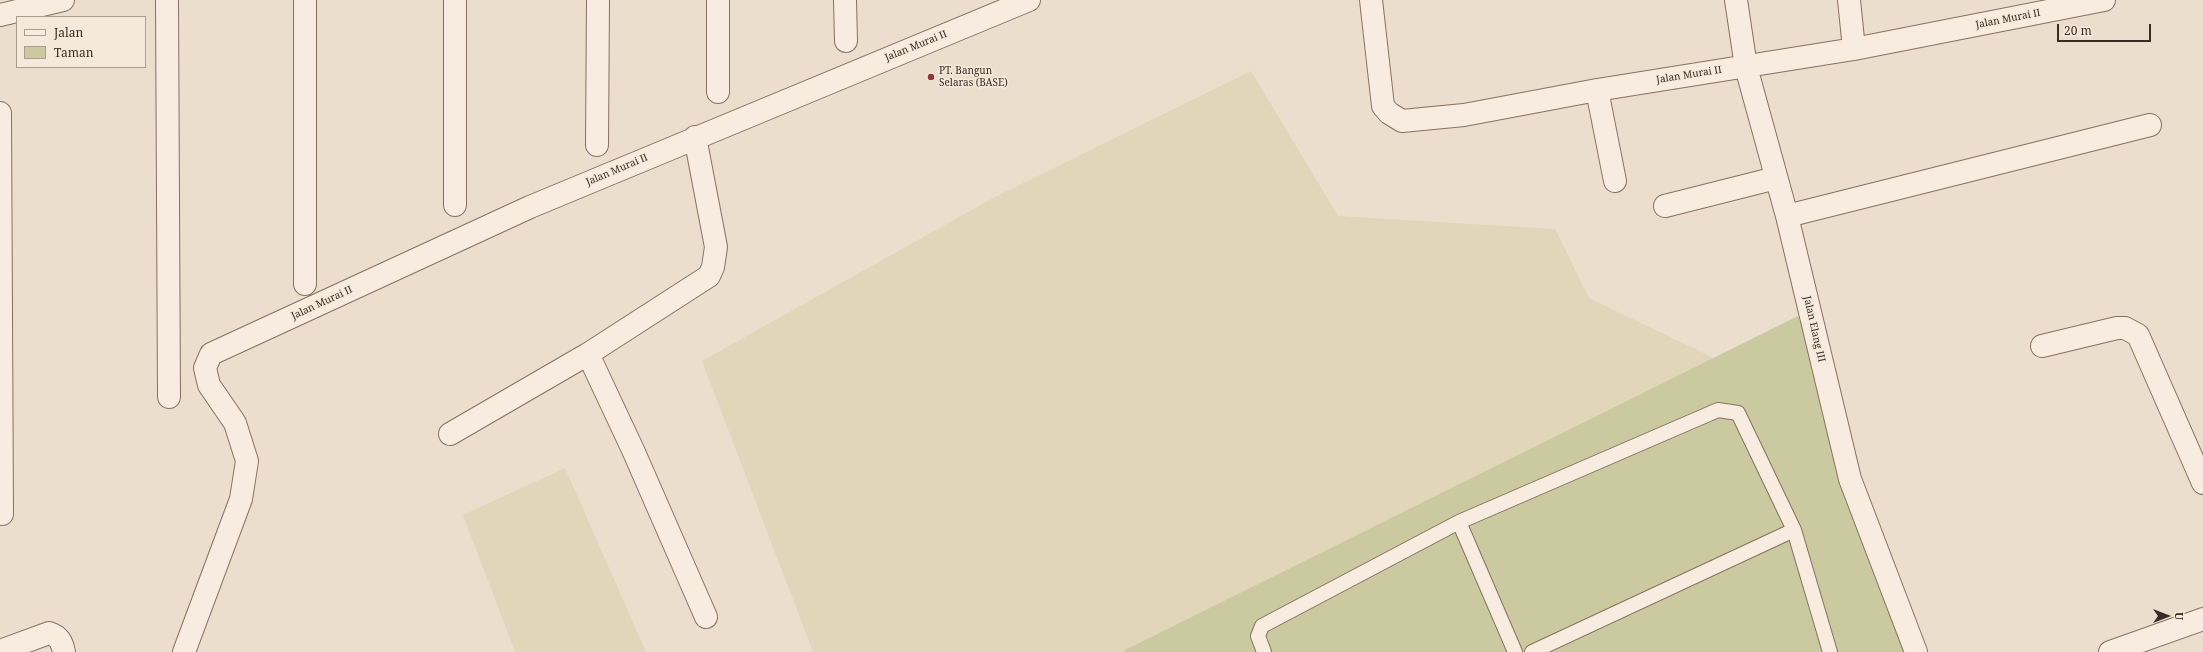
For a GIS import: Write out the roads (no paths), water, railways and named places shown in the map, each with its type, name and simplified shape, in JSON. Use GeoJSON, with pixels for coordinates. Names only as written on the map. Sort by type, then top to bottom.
{"type":"FeatureCollection","features":[{"type":"Feature","properties":{"kind":"street"},"geometry":{"type":"LineString","coordinates":[[0,15],[63,0]]}},
{"type":"Feature","properties":{"kind":"street"},"geometry":{"type":"LineString","coordinates":[[167,0],[168,397]]}},
{"type":"Feature","properties":{"kind":"street"},"geometry":{"type":"LineString","coordinates":[[305,0],[305,284]]}},
{"type":"Feature","properties":{"kind":"street"},"geometry":{"type":"LineString","coordinates":[[455,0],[455,205]]}},
{"type":"Feature","properties":{"kind":"street"},"geometry":{"type":"LineString","coordinates":[[597,145],[598,0]]}},
{"type":"Feature","properties":{"kind":"street"},"geometry":{"type":"LineString","coordinates":[[718,0],[718,92]]}},
{"type":"Feature","properties":{"kind":"street"},"geometry":{"type":"LineString","coordinates":[[845,0],[846,41]]}},
{"type":"Feature","properties":{"kind":"street","name":"Jalan Murai II"},"geometry":{"type":"LineString","coordinates":[[184,652],[241,499],[247,461],[235,423],[210,385],[205,368],[211,354],[530,207],[695,137],[1029,0]]}},
{"type":"Feature","properties":{"kind":"street","name":"Jalan Murai II"},"geometry":{"type":"LineString","coordinates":[[1371,0],[1383,106],[1389,114],[1402,121],[1464,114],[1596,90],[1854,49],[2104,0]]}},
{"type":"Feature","properties":{"kind":"street","name":"Jalan Elang III"},"geometry":{"type":"LineString","coordinates":[[1736,0],[1746,67],[1787,216],[1850,479],[1916,652]]}},
{"type":"Feature","properties":{"kind":"street"},"geometry":{"type":"LineString","coordinates":[[1849,0],[1854,49]]}},
{"type":"Feature","properties":{"kind":"street"},"geometry":{"type":"LineString","coordinates":[[1596,90],[1615,182]]}},
{"type":"Feature","properties":{"kind":"street"},"geometry":{"type":"LineString","coordinates":[[0,113],[2,514]]}},
{"type":"Feature","properties":{"kind":"street"},"geometry":{"type":"LineString","coordinates":[[1787,216],[2150,125]]}},
{"type":"Feature","properties":{"kind":"street"},"geometry":{"type":"LineString","coordinates":[[450,434],[588,354],[709,276],[714,266],[716,247],[695,137]]}},
{"type":"Feature","properties":{"kind":"street"},"geometry":{"type":"LineString","coordinates":[[1666,206],[1776,178]]}},
{"type":"Feature","properties":{"kind":"street"},"geometry":{"type":"LineString","coordinates":[[2042,346],[2117,328],[2125,328],[2138,334],[2203,483]]}},
{"type":"Feature","properties":{"kind":"street"},"geometry":{"type":"LineString","coordinates":[[588,354],[633,450],[706,617]]}},
{"type":"Feature","properties":{"kind":"street"},"geometry":{"type":"LineString","coordinates":[[2110,652],[2203,619]]}},
{"type":"Feature","properties":{"kind":"street"},"geometry":{"type":"LineString","coordinates":[[0,651],[49,633],[57,637],[62,643],[64,652]]}},
{"type":"Feature","properties":{"kind":"lane"},"geometry":{"type":"LineString","coordinates":[[1264,652],[1258,636],[1262,626],[1459,522],[1718,410],[1738,413],[1794,530],[1830,652]]}},
{"type":"Feature","properties":{"kind":"lane"},"geometry":{"type":"LineString","coordinates":[[1459,522],[1515,652]]}},
{"type":"Feature","properties":{"kind":"lane"},"geometry":{"type":"LineString","coordinates":[[1532,652],[1794,530]]}},
{"type":"Feature","properties":{"kind":"place","name":"PT. Bangun Selaras (BASE)"},"geometry":{"type":"Point","coordinates":[931,77]}}]}
